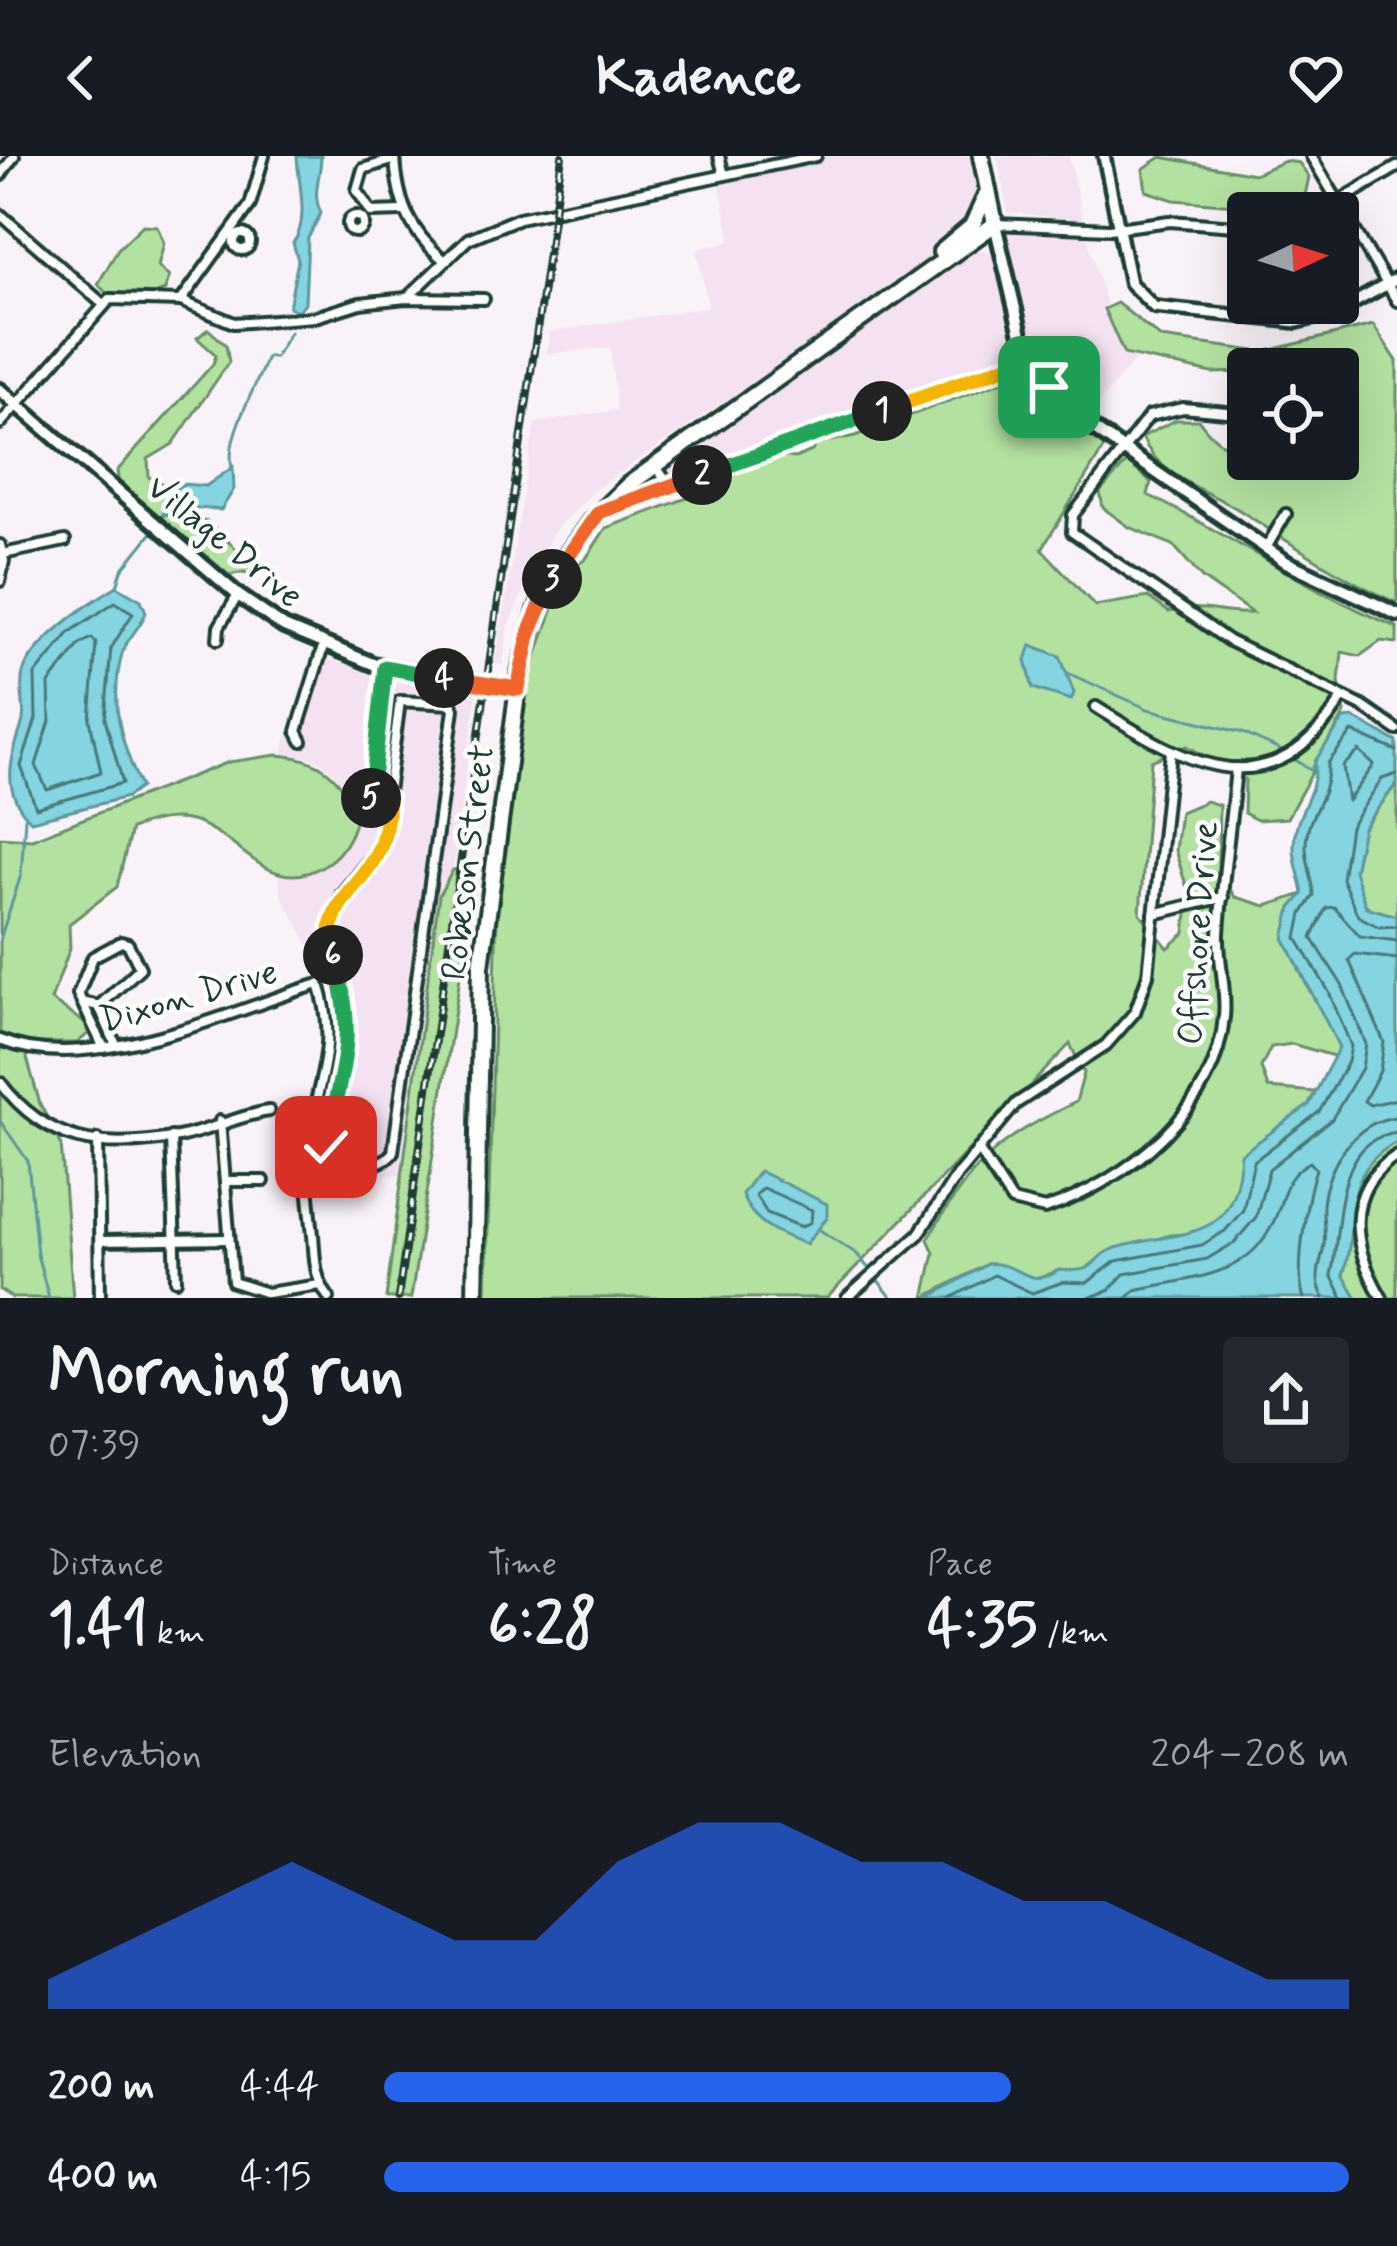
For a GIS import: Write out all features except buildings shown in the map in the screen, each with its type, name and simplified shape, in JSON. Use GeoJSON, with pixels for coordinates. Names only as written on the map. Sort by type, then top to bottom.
{"type":"FeatureCollection","features":[{"type":"Feature","properties":{"kind":"main road"},"geometry":{"type":"LineString","coordinates":[[982,156],[1013,314],[1030,358],[1076,416],[1266,548],[1324,583],[1397,614]]}},
{"type":"Feature","properties":{"kind":"main road"},"geometry":{"type":"LineString","coordinates":[[928,272],[936,256],[972,226],[988,190]]}},
{"type":"Feature","properties":{"kind":"main road","name":"Robeson Street"},"geometry":{"type":"LineString","coordinates":[[475,1298],[482,966],[518,689],[529,633],[546,590],[599,512],[655,465],[995,224]]}},
{"type":"Feature","properties":{"kind":"main road","name":"Village Drive"},"geometry":{"type":"LineString","coordinates":[[0,391],[238,595],[323,647],[385,667],[518,689]]}},
{"type":"Feature","properties":{"kind":"street"},"geometry":{"type":"LineString","coordinates":[[0,176],[14,156]]}},
{"type":"Feature","properties":{"kind":"street"},"geometry":{"type":"LineString","coordinates":[[181,301],[233,235],[257,190],[264,156]]}},
{"type":"Feature","properties":{"kind":"street"},"geometry":{"type":"LineString","coordinates":[[719,156],[724,175]]}},
{"type":"Feature","properties":{"kind":"street"},"geometry":{"type":"LineString","coordinates":[[406,298],[468,239],[519,218],[816,156]]}},
{"type":"Feature","properties":{"kind":"street"},"geometry":{"type":"LineString","coordinates":[[1104,156],[1132,287],[1162,310],[1297,322],[1335,313],[1392,281]]}},
{"type":"Feature","properties":{"kind":"street"},"geometry":{"type":"LineString","coordinates":[[1311,156],[1333,192]]}},
{"type":"Feature","properties":{"kind":"street"},"geometry":{"type":"LineString","coordinates":[[403,211],[365,214],[357,190],[363,169],[395,157],[403,211],[419,237],[444,260]]}},
{"type":"Feature","properties":{"kind":"street"},"geometry":{"type":"LineString","coordinates":[[1354,192],[1397,167]]}},
{"type":"Feature","properties":{"kind":"street"},"geometry":{"type":"LineString","coordinates":[[0,214],[103,304]]}},
{"type":"Feature","properties":{"kind":"street"},"geometry":{"type":"LineString","coordinates":[[995,224],[1118,228],[1170,221],[1227,225]]}},
{"type":"Feature","properties":{"kind":"street"},"geometry":{"type":"LineString","coordinates":[[1359,231],[1392,281],[1397,301]]}},
{"type":"Feature","properties":{"kind":"street"},"geometry":{"type":"LineString","coordinates":[[0,424],[103,304],[117,298],[181,301],[234,323],[315,317],[360,303],[406,298],[484,299]]}},
{"type":"Feature","properties":{"kind":"street"},"geometry":{"type":"LineString","coordinates":[[599,512],[1030,358]]}},
{"type":"Feature","properties":{"kind":"street"},"geometry":{"type":"LineString","coordinates":[[1227,413],[1165,410],[1142,422],[1070,523],[1076,536],[1228,641],[1343,697],[1397,730]]}},
{"type":"Feature","properties":{"kind":"street"},"geometry":{"type":"LineString","coordinates":[[655,465],[670,487]]}},
{"type":"Feature","properties":{"kind":"street"},"geometry":{"type":"LineString","coordinates":[[1266,548],[1286,514]]}},
{"type":"Feature","properties":{"kind":"street"},"geometry":{"type":"LineString","coordinates":[[0,581],[2,549],[65,541]]}},
{"type":"Feature","properties":{"kind":"street"},"geometry":{"type":"LineString","coordinates":[[218,639],[219,627],[238,595]]}},
{"type":"Feature","properties":{"kind":"street"},"geometry":{"type":"LineString","coordinates":[[302,741],[298,730],[323,647]]}},
{"type":"Feature","properties":{"kind":"street"},"geometry":{"type":"LineString","coordinates":[[385,667],[370,798],[388,800]]}},
{"type":"Feature","properties":{"kind":"street"},"geometry":{"type":"LineString","coordinates":[[1096,707],[1171,752],[1237,768],[1271,766],[1298,753],[1323,729],[1343,697]]}},
{"type":"Feature","properties":{"kind":"street"},"geometry":{"type":"LineString","coordinates":[[325,1167],[349,1040],[331,923],[342,893],[381,845],[400,701],[451,704],[454,709],[393,1152],[380,1164],[308,1168],[320,1285],[329,1298]]}},
{"type":"Feature","properties":{"kind":"street"},"geometry":{"type":"LineString","coordinates":[[847,1298],[919,1234],[978,1149],[1026,1094],[1106,1045],[1128,1023],[1145,988],[1171,752]]}},
{"type":"Feature","properties":{"kind":"street","name":"Offshore Drive"},"geometry":{"type":"LineString","coordinates":[[978,1149],[1012,1201],[1045,1209],[1139,1156],[1178,1122],[1204,1087],[1222,1033],[1223,897],[1237,768]]}},
{"type":"Feature","properties":{"kind":"street"},"geometry":{"type":"LineString","coordinates":[[1154,914],[1223,897]]}},
{"type":"Feature","properties":{"kind":"street"},"geometry":{"type":"LineString","coordinates":[[99,1006],[140,968],[126,943],[108,947],[89,963],[78,994],[104,1048]]}},
{"type":"Feature","properties":{"kind":"street","name":"Dixon Drive"},"geometry":{"type":"LineString","coordinates":[[0,1040],[50,1052],[104,1048],[320,984],[329,1026],[329,1062],[313,1118],[308,1168]]}},
{"type":"Feature","properties":{"kind":"street"},"geometry":{"type":"LineString","coordinates":[[86,1003],[99,1006]]}},
{"type":"Feature","properties":{"kind":"street"},"geometry":{"type":"LineString","coordinates":[[99,1006],[116,1045]]}},
{"type":"Feature","properties":{"kind":"street"},"geometry":{"type":"LineString","coordinates":[[0,1082],[60,1136],[171,1138],[220,1121],[269,1112]]}},
{"type":"Feature","properties":{"kind":"street"},"geometry":{"type":"LineString","coordinates":[[220,1121],[229,1273],[240,1287],[280,1293],[320,1285]]}},
{"type":"Feature","properties":{"kind":"street"},"geometry":{"type":"LineString","coordinates":[[171,1138],[176,1280]]}},
{"type":"Feature","properties":{"kind":"street"},"geometry":{"type":"LineString","coordinates":[[98,1139],[100,1298]]}},
{"type":"Feature","properties":{"kind":"street"},"geometry":{"type":"LineString","coordinates":[[1382,1298],[1358,1255],[1359,1202],[1376,1171],[1397,1155]]}},
{"type":"Feature","properties":{"kind":"street"},"geometry":{"type":"LineString","coordinates":[[227,1181],[264,1181]]}},
{"type":"Feature","properties":{"kind":"street"},"geometry":{"type":"LineString","coordinates":[[100,1240],[228,1239]]}},
{"type":"Feature","properties":{"kind":"shaded area"},"geometry":{"type":"Polygon","coordinates":[[[781,156],[970,156],[981,216],[968,236],[597,488],[555,530],[530,573],[508,629],[503,665],[495,664],[535,423],[617,410],[610,347],[547,354],[549,332],[708,307],[697,250],[730,241],[718,171],[781,156]]]}},
{"type":"Feature","properties":{"kind":"shaded area"},"geometry":{"type":"Polygon","coordinates":[[[997,156],[1069,156],[1083,221],[1008,212],[997,156]]]}},
{"type":"Feature","properties":{"kind":"shaded area"},"geometry":{"type":"Polygon","coordinates":[[[1012,229],[1086,234],[1115,334],[1152,341],[1092,410],[1068,391],[1025,324],[1006,235],[1012,229]]]}},
{"type":"Feature","properties":{"kind":"shaded area"},"geometry":{"type":"Polygon","coordinates":[[[980,249],[993,256],[1018,354],[1012,359],[629,495],[980,249]]]}},
{"type":"Feature","properties":{"kind":"shaded area"},"geometry":{"type":"Polygon","coordinates":[[[311,654],[395,680],[477,693],[453,870],[439,895],[402,1175],[319,1179],[316,1158],[337,1052],[332,1005],[318,944],[308,943],[281,895],[278,875],[308,875],[355,828],[358,809],[334,773],[314,758],[282,755],[311,654]]]}},
{"type":"Feature","properties":{"kind":"green space"},"geometry":{"type":"Polygon","coordinates":[[[1161,157],[1254,174],[1285,161],[1299,163],[1309,177],[1306,192],[1227,192],[1227,204],[1174,200],[1146,191],[1143,169],[1161,157]]]}},
{"type":"Feature","properties":{"kind":"green space"},"geometry":{"type":"Polygon","coordinates":[[[143,225],[157,226],[164,243],[158,266],[169,277],[165,290],[151,295],[106,293],[98,284],[118,249],[143,225]]]}},
{"type":"Feature","properties":{"kind":"green space"},"geometry":{"type":"Polygon","coordinates":[[[1117,303],[1161,338],[1234,348],[1227,348],[1227,373],[1124,354],[1104,309],[1117,303]]]}},
{"type":"Feature","properties":{"kind":"green space"},"geometry":{"type":"Polygon","coordinates":[[[1373,325],[1397,361],[1397,603],[1186,482],[1160,463],[1142,437],[1176,420],[1199,420],[1227,447],[1227,480],[1359,480],[1359,348],[1279,348],[1373,325]]]}},
{"type":"Feature","properties":{"kind":"green space"},"geometry":{"type":"Polygon","coordinates":[[[208,329],[226,345],[229,362],[173,444],[148,459],[149,477],[168,489],[187,523],[206,521],[256,567],[255,577],[244,572],[229,575],[119,485],[117,471],[213,364],[216,355],[197,338],[208,329]]]}},
{"type":"Feature","properties":{"kind":"green space"},"geometry":{"type":"Polygon","coordinates":[[[1024,373],[1071,421],[1105,446],[1042,549],[1095,606],[1148,597],[1169,612],[1252,613],[1202,578],[1173,545],[1129,527],[1103,508],[1100,492],[1127,462],[1151,482],[1148,495],[1397,627],[1397,643],[1381,641],[1360,656],[1342,652],[1339,681],[1345,713],[1287,818],[1257,820],[1244,813],[1245,779],[1187,746],[1151,761],[1140,913],[1168,948],[1185,933],[1189,894],[1175,850],[1180,812],[1206,801],[1219,805],[1218,871],[1235,897],[1266,906],[1303,894],[1293,912],[1293,950],[1339,1047],[1337,1057],[1292,1044],[1271,1047],[1261,1067],[1268,1088],[1315,1092],[1309,1105],[1242,1154],[1239,1186],[1219,1221],[1200,1233],[1170,1235],[1102,1256],[1082,1272],[1059,1270],[1033,1281],[987,1264],[924,1298],[934,1253],[928,1239],[959,1190],[1005,1142],[1076,1102],[1084,1073],[1070,1044],[827,1298],[486,1298],[497,913],[529,676],[567,568],[585,560],[606,528],[698,494],[698,485],[774,455],[795,458],[812,451],[816,444],[855,436],[1024,373]]]}},
{"type":"Feature","properties":{"kind":"green space"},"geometry":{"type":"Polygon","coordinates":[[[277,755],[325,770],[358,809],[348,840],[333,859],[307,873],[289,875],[273,871],[195,822],[154,821],[131,829],[117,887],[69,924],[70,948],[51,1000],[86,1024],[88,1034],[77,1043],[32,1043],[27,1058],[40,1104],[61,1144],[73,1298],[12,1298],[0,1290],[0,837],[32,839],[229,762],[277,755]]]}},
{"type":"Feature","properties":{"kind":"green space"},"geometry":{"type":"Polygon","coordinates":[[[1397,783],[1397,916],[1374,913],[1361,900],[1354,871],[1362,830],[1397,783]]]}},
{"type":"Feature","properties":{"kind":"green space"},"geometry":{"type":"Polygon","coordinates":[[[466,869],[475,879],[411,1298],[386,1298],[439,895],[453,870],[466,869]]]}},
{"type":"Feature","properties":{"kind":"green space"},"geometry":{"type":"Polygon","coordinates":[[[1397,1142],[1397,1298],[1357,1298],[1343,1275],[1358,1184],[1378,1154],[1397,1142]]]}},
{"type":"Feature","properties":{"kind":"water"},"geometry":{"type":"Polygon","coordinates":[[[297,156],[321,156],[317,192],[321,213],[308,238],[305,303],[298,311],[289,307],[298,260],[293,243],[302,213],[297,156]]]}},
{"type":"Feature","properties":{"kind":"water"},"geometry":{"type":"Polygon","coordinates":[[[233,467],[234,489],[221,510],[186,507],[162,516],[170,491],[183,484],[206,486],[233,467]]]}},
{"type":"Feature","properties":{"kind":"water"},"geometry":{"type":"Polygon","coordinates":[[[117,586],[141,600],[146,612],[124,648],[117,689],[123,739],[141,787],[127,797],[31,821],[15,799],[11,776],[23,721],[23,673],[49,636],[117,586]]]}},
{"type":"Feature","properties":{"kind":"water"},"geometry":{"type":"Polygon","coordinates":[[[1031,645],[1060,656],[1074,693],[1071,700],[1033,688],[1026,660],[1031,645]]]}},
{"type":"Feature","properties":{"kind":"water"},"geometry":{"type":"Polygon","coordinates":[[[1354,718],[1397,742],[1397,783],[1363,828],[1354,871],[1366,907],[1397,916],[1397,1142],[1378,1154],[1358,1184],[1343,1275],[1357,1298],[929,1298],[987,1264],[1039,1278],[1059,1270],[1082,1270],[1116,1248],[1202,1228],[1229,1205],[1241,1154],[1309,1105],[1339,1047],[1284,938],[1291,908],[1303,894],[1295,834],[1313,784],[1315,761],[1344,719],[1354,718]]]}},
{"type":"Feature","properties":{"kind":"water"},"geometry":{"type":"Polygon","coordinates":[[[759,1171],[827,1204],[827,1218],[806,1244],[768,1226],[746,1204],[742,1194],[759,1171]]]}},
{"type":"Feature","properties":{"kind":"waterway"},"geometry":{"type":"LineString","coordinates":[[232,469],[233,442],[242,413],[267,357],[275,357],[290,332]]}},
{"type":"Feature","properties":{"kind":"waterway"},"geometry":{"type":"LineString","coordinates":[[117,586],[122,570],[154,530]]}},
{"type":"Feature","properties":{"kind":"waterway"},"geometry":{"type":"LineString","coordinates":[[1068,673],[1148,709],[1243,733],[1284,752]]}},
{"type":"Feature","properties":{"kind":"waterway"},"geometry":{"type":"LineString","coordinates":[[1292,758],[1312,770],[1315,761]]}},
{"type":"Feature","properties":{"kind":"waterway"},"geometry":{"type":"LineString","coordinates":[[0,939],[21,875],[25,818]]}},
{"type":"Feature","properties":{"kind":"waterway"},"geometry":{"type":"LineString","coordinates":[[0,1121],[28,1161],[37,1254],[49,1298]]}},
{"type":"Feature","properties":{"kind":"waterway"},"geometry":{"type":"LineString","coordinates":[[820,1230],[857,1254],[892,1298]]}},
{"type":"Feature","properties":{"kind":"railway"},"geometry":{"type":"LineString","coordinates":[[398,1298],[562,156]]}},
{"type":"Feature","properties":{"kind":"route"},"geometry":{"type":"LineString","coordinates":[[326,1147],[349,1040],[343,984],[329,937],[334,908],[375,855],[385,827],[388,800],[370,798],[385,667],[518,689],[529,633],[546,590],[567,552],[599,512],[1030,358],[1049,387]]}}]}
